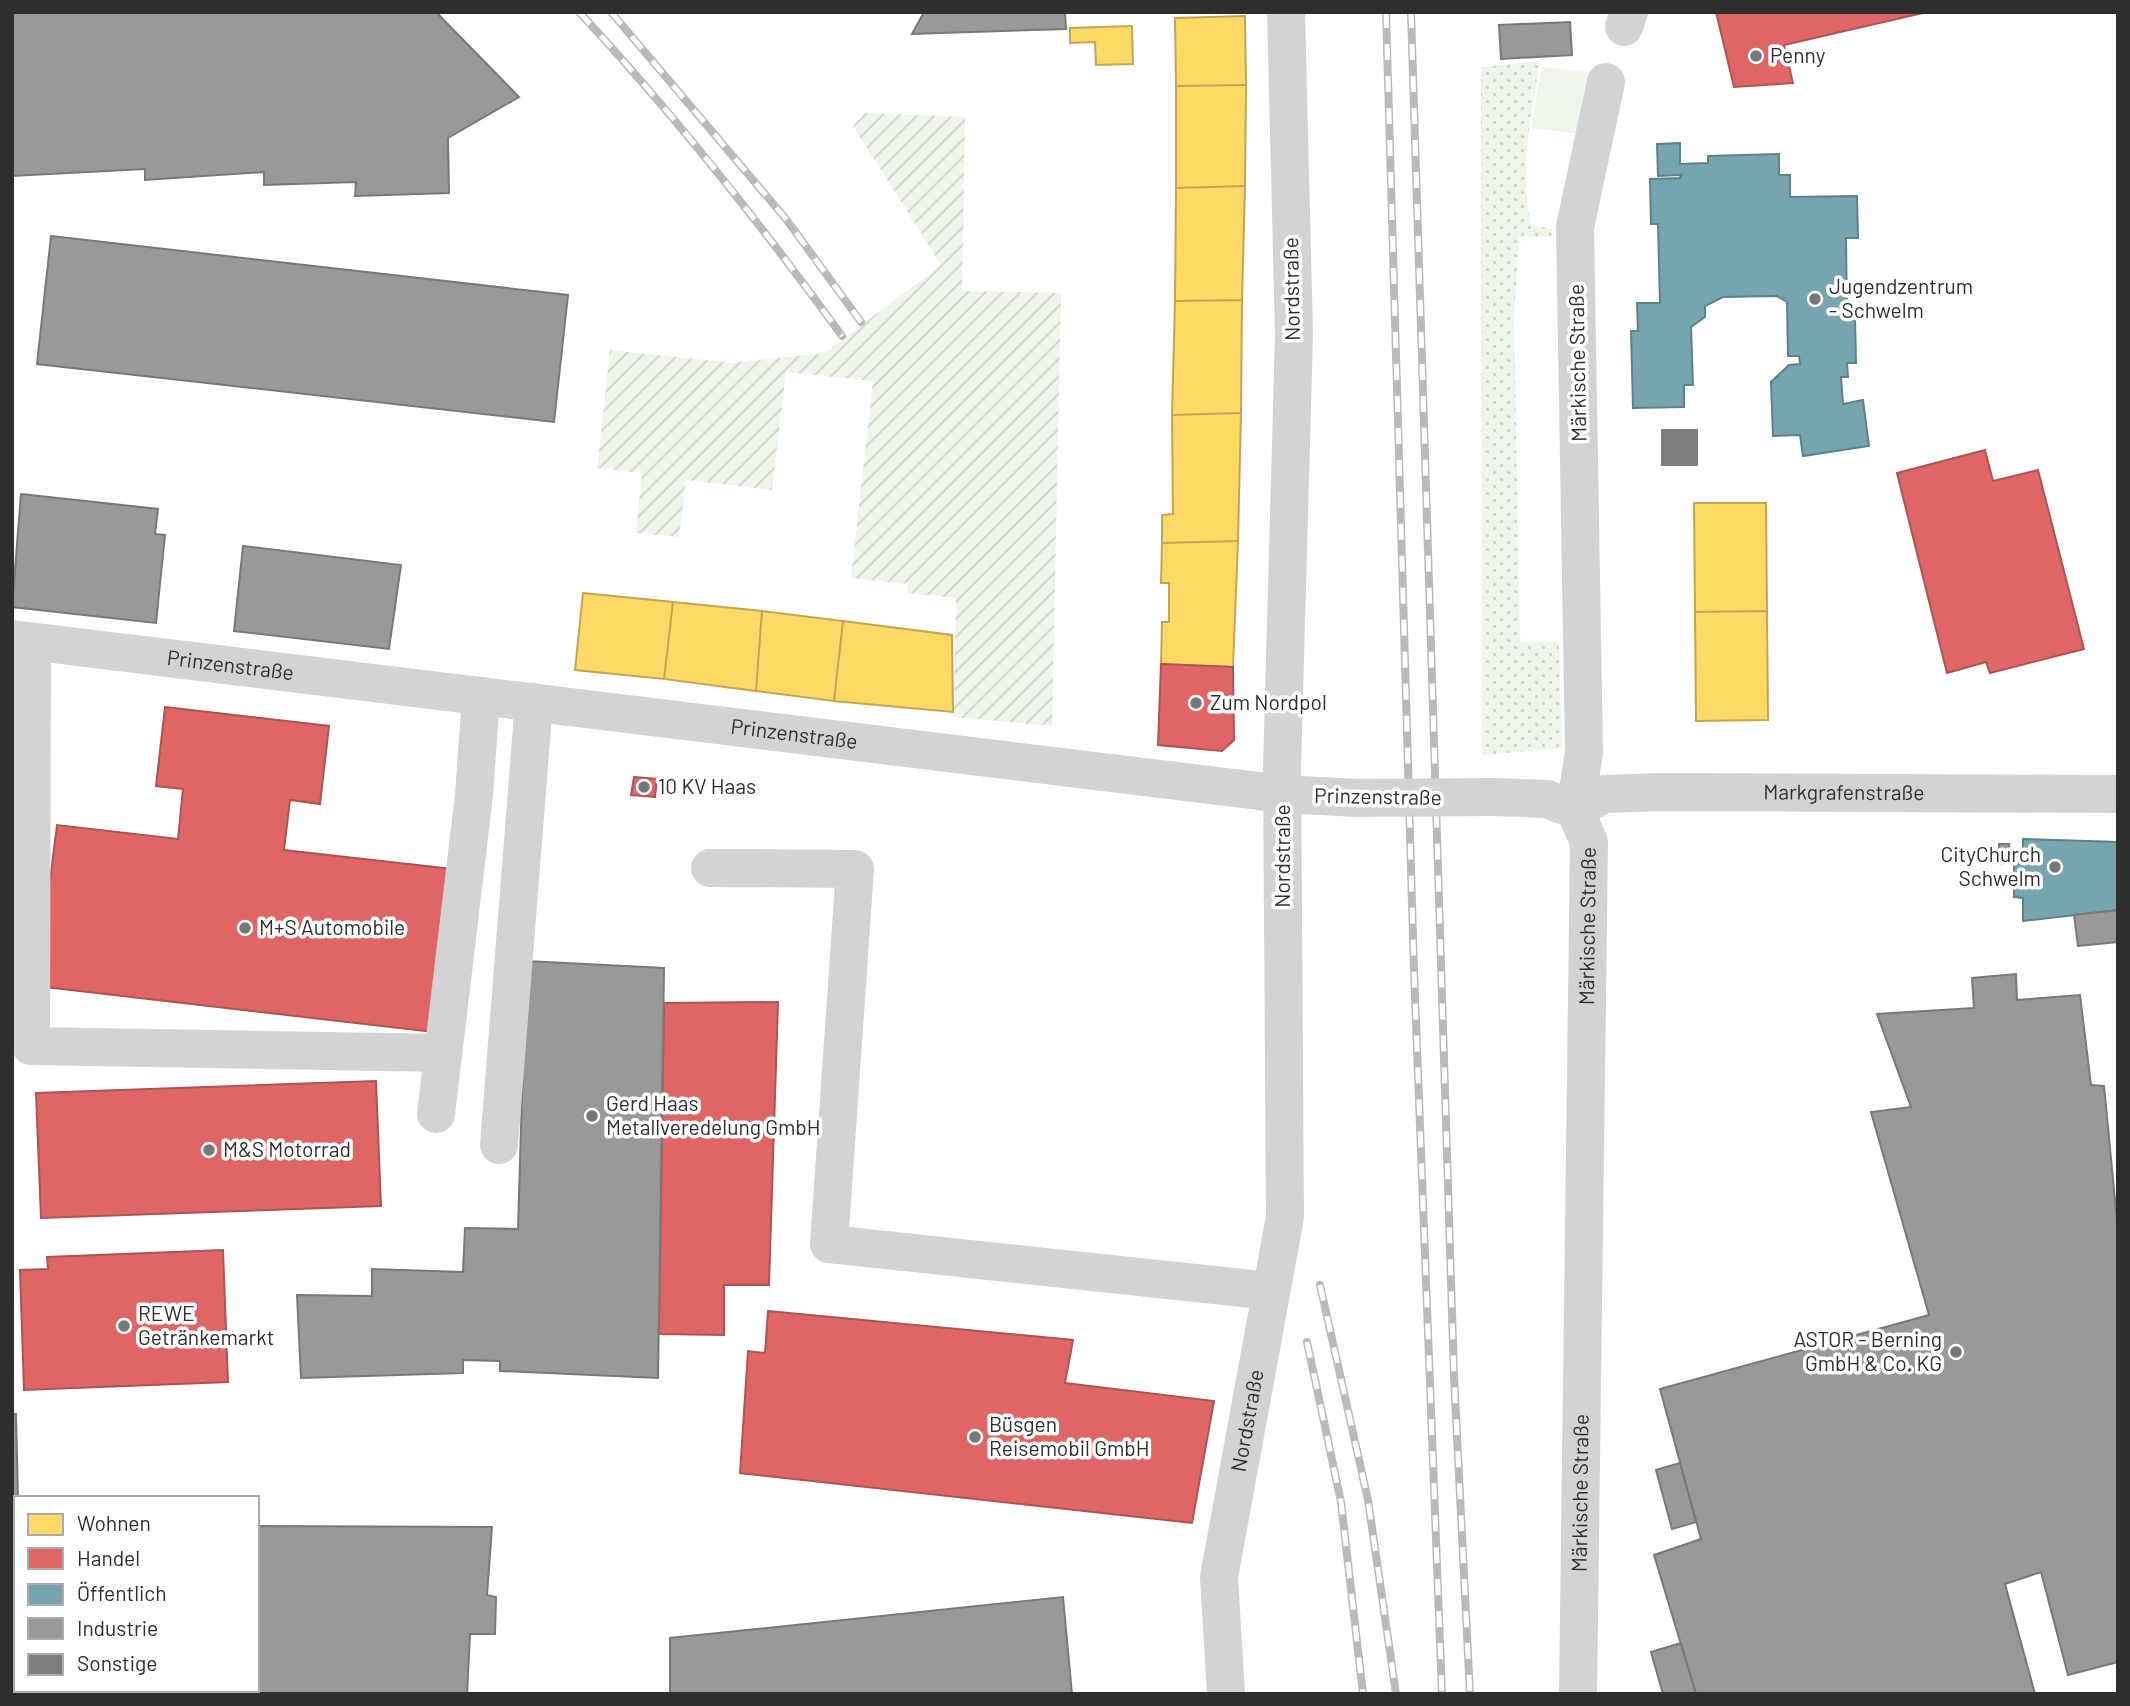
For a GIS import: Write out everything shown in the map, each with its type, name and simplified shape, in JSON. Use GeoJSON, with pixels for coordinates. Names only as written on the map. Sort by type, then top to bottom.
{"type":"FeatureCollection","features":[{"type":"Feature","properties":{"kind":"street","name":"Nordstraße"},"geometry":{"type":"LineString","coordinates":[[1226,1694],[1219,1577],[1285,1217],[1283,794],[1294,335],[1286,12]]}},
{"type":"Feature","properties":{"kind":"street","name":"Märkische Straße"},"geometry":{"type":"LineString","coordinates":[[1578,1694],[1589,842],[1576,810],[1584,752],[1575,227],[1606,82]]}},
{"type":"Feature","properties":{"kind":"street","name":"Prinzenstraße"},"geometry":{"type":"LineString","coordinates":[[22,640],[1283,794],[1358,798],[1547,799],[1576,810]]}},
{"type":"Feature","properties":{"kind":"street"},"geometry":{"type":"LineString","coordinates":[[22,640],[31,1046],[443,1053]]}},
{"type":"Feature","properties":{"kind":"street"},"geometry":{"type":"LineString","coordinates":[[436,1114],[474,796],[481,696]]}},
{"type":"Feature","properties":{"kind":"street"},"geometry":{"type":"LineString","coordinates":[[499,1145],[534,702]]}},
{"type":"Feature","properties":{"kind":"street","name":"Markgrafenstraße"},"geometry":{"type":"LineString","coordinates":[[1576,810],[1604,794],[1663,792],[2118,794]]}},
{"type":"Feature","properties":{"kind":"street"},"geometry":{"type":"LineString","coordinates":[[710,868],[855,869],[829,1244],[1272,1292]]}},
{"type":"Feature","properties":{"kind":"shaded area"},"geometry":{"type":"Polygon","coordinates":[[[1540,61],[1530,123],[1526,184],[1531,225],[1552,229],[1551,237],[1519,237],[1514,320],[1520,642],[1559,642],[1562,748],[1482,755],[1481,67],[1540,61]]]}},
{"type":"Feature","properties":{"kind":"shaded area"},"geometry":{"type":"Polygon","coordinates":[[[1542,67],[1612,75],[1606,137],[1531,128],[1542,67]]]}},
{"type":"Feature","properties":{"kind":"shaded area"},"geometry":{"type":"Polygon","coordinates":[[[865,113],[965,117],[962,291],[1061,293],[1052,726],[954,717],[956,598],[907,593],[908,584],[851,578],[873,381],[786,372],[772,490],[686,480],[679,537],[636,533],[642,473],[597,468],[610,350],[732,363],[825,353],[941,265],[853,126],[865,113]]]}},
{"type":"Feature","properties":{"kind":"building: Wohnen"},"geometry":{"type":"Polygon","coordinates":[[[1245,16],[1246,85],[1176,86],[1175,18],[1245,16]]]}},
{"type":"Feature","properties":{"kind":"building: Wohnen"},"geometry":{"type":"Polygon","coordinates":[[[1132,26],[1133,64],[1096,65],[1095,42],[1070,43],[1070,28],[1132,26]]]}},
{"type":"Feature","properties":{"kind":"building: Wohnen"},"geometry":{"type":"Polygon","coordinates":[[[1246,85],[1245,186],[1176,188],[1176,86],[1246,85]]]}},
{"type":"Feature","properties":{"kind":"building: Wohnen"},"geometry":{"type":"Polygon","coordinates":[[[1245,186],[1242,300],[1175,301],[1176,188],[1245,186]]]}},
{"type":"Feature","properties":{"kind":"building: Wohnen"},"geometry":{"type":"Polygon","coordinates":[[[1242,300],[1241,413],[1172,415],[1175,301],[1242,300]]]}},
{"type":"Feature","properties":{"kind":"building: Wohnen"},"geometry":{"type":"Polygon","coordinates":[[[1241,413],[1238,541],[1162,543],[1162,515],[1173,514],[1172,415],[1241,413]]]}},
{"type":"Feature","properties":{"kind":"building: Wohnen"},"geometry":{"type":"Polygon","coordinates":[[[1694,503],[1766,503],[1767,611],[1695,612],[1694,503]]]}},
{"type":"Feature","properties":{"kind":"building: Wohnen"},"geometry":{"type":"Polygon","coordinates":[[[1238,541],[1233,667],[1161,664],[1162,622],[1169,622],[1169,583],[1161,583],[1162,543],[1238,541]]]}},
{"type":"Feature","properties":{"kind":"building: Wohnen"},"geometry":{"type":"Polygon","coordinates":[[[583,593],[673,602],[664,679],[575,670],[583,593]]]}},
{"type":"Feature","properties":{"kind":"building: Wohnen"},"geometry":{"type":"Polygon","coordinates":[[[673,602],[762,611],[756,691],[664,679],[673,602]]]}},
{"type":"Feature","properties":{"kind":"building: Wohnen"},"geometry":{"type":"Polygon","coordinates":[[[762,611],[843,621],[834,701],[756,691],[762,611]]]}},
{"type":"Feature","properties":{"kind":"building: Wohnen"},"geometry":{"type":"Polygon","coordinates":[[[1767,611],[1768,720],[1696,721],[1695,612],[1767,611]]]}},
{"type":"Feature","properties":{"kind":"building: Wohnen"},"geometry":{"type":"Polygon","coordinates":[[[843,621],[952,635],[953,712],[834,701],[843,621]]]}},
{"type":"Feature","properties":{"kind":"building: Handel","name":"Penny"},"geometry":{"type":"Polygon","coordinates":[[[1716,12],[1927,12],[1784,45],[1793,83],[1734,87],[1716,12]]]}},
{"type":"Feature","properties":{"kind":"building: Handel"},"geometry":{"type":"Polygon","coordinates":[[[1985,450],[1993,481],[2038,470],[2084,649],[1990,673],[1986,662],[1947,673],[1897,473],[1985,450]]]}},
{"type":"Feature","properties":{"kind":"building: Handel","name":"Zum Nordpol"},"geometry":{"type":"Polygon","coordinates":[[[1161,664],[1233,667],[1234,740],[1222,751],[1158,745],[1161,664]]]}},
{"type":"Feature","properties":{"kind":"building: Handel","name":"M+S Automobile"},"geometry":{"type":"Polygon","coordinates":[[[165,707],[329,726],[320,804],[290,800],[284,850],[452,869],[433,1032],[37,986],[57,825],[178,839],[183,789],[156,786],[165,707]]]}},
{"type":"Feature","properties":{"kind":"building: Handel","name":"10 KV Haas"},"geometry":{"type":"Polygon","coordinates":[[[634,777],[657,779],[655,797],[631,795],[634,777]]]}},
{"type":"Feature","properties":{"kind":"building: Handel"},"geometry":{"type":"Polygon","coordinates":[[[778,1002],[769,1285],[724,1285],[724,1335],[659,1334],[664,1003],[778,1002]]]}},
{"type":"Feature","properties":{"kind":"building: Handel","name":"M&S Motorrad"},"geometry":{"type":"Polygon","coordinates":[[[376,1081],[381,1206],[41,1218],[36,1093],[376,1081]]]}},
{"type":"Feature","properties":{"kind":"building: Handel","name":"REWE Getränkemarkt"},"geometry":{"type":"Polygon","coordinates":[[[223,1250],[228,1382],[24,1390],[20,1270],[48,1269],[47,1257],[223,1250]]]}},
{"type":"Feature","properties":{"kind":"building: Handel","name":"Büsgen Reisemobil GmbH"},"geometry":{"type":"Polygon","coordinates":[[[768,1311],[1073,1340],[1065,1383],[1214,1401],[1192,1523],[740,1473],[748,1351],[765,1353],[768,1311]]]}},
{"type":"Feature","properties":{"kind":"building: Öffentlich","name":"Jugendzentrum - Schwelm"},"geometry":{"type":"Polygon","coordinates":[[[1680,143],[1680,164],[1708,163],[1708,156],[1779,154],[1779,175],[1790,175],[1790,197],[1857,196],[1858,238],[1846,238],[1847,316],[1855,316],[1856,363],[1847,363],[1848,377],[1841,377],[1843,404],[1863,400],[1869,446],[1803,456],[1800,435],[1773,436],[1771,382],[1789,365],[1800,364],[1799,356],[1788,356],[1787,302],[1777,296],[1723,297],[1705,306],[1705,317],[1691,327],[1693,385],[1684,385],[1684,407],[1633,408],[1631,331],[1638,331],[1637,303],[1660,303],[1658,224],[1651,224],[1650,179],[1680,178],[1681,175],[1658,176],[1657,144],[1680,143]]]}},
{"type":"Feature","properties":{"kind":"building: Öffentlich"},"geometry":{"type":"Polygon","coordinates":[[[2023,839],[2118,842],[2118,910],[2023,921],[2023,898],[2014,897],[2014,853],[2023,853],[2023,839]]]}},
{"type":"Feature","properties":{"kind":"building: Industrie"},"geometry":{"type":"Polygon","coordinates":[[[12,12],[436,12],[519,97],[448,138],[449,193],[355,196],[356,182],[264,185],[264,172],[145,180],[145,169],[12,176],[12,12]]]}},
{"type":"Feature","properties":{"kind":"building: Industrie"},"geometry":{"type":"Polygon","coordinates":[[[924,12],[1065,12],[1066,29],[912,34],[924,12]]]}},
{"type":"Feature","properties":{"kind":"building: Industrie"},"geometry":{"type":"Polygon","coordinates":[[[1570,22],[1572,55],[1501,59],[1499,25],[1570,22]]]}},
{"type":"Feature","properties":{"kind":"building: Industrie"},"geometry":{"type":"Polygon","coordinates":[[[51,236],[568,295],[554,422],[37,364],[51,236]]]}},
{"type":"Feature","properties":{"kind":"building: Industrie"},"geometry":{"type":"Polygon","coordinates":[[[21,494],[158,509],[155,534],[165,535],[156,623],[12,607],[21,494]]]}},
{"type":"Feature","properties":{"kind":"building: Industrie"},"geometry":{"type":"Polygon","coordinates":[[[243,546],[401,565],[389,649],[234,631],[243,546]]]}},
{"type":"Feature","properties":{"kind":"building: Industrie"},"geometry":{"type":"Polygon","coordinates":[[[1999,844],[2009,844],[2010,863],[2000,864],[1999,844]]]}},
{"type":"Feature","properties":{"kind":"building: Industrie"},"geometry":{"type":"Polygon","coordinates":[[[2118,910],[2118,942],[2078,946],[2074,915],[2118,910]]]}},
{"type":"Feature","properties":{"kind":"building: Industrie","name":"Gerd Haas Metallveredelung GmbH"},"geometry":{"type":"Polygon","coordinates":[[[526,961],[664,968],[658,1378],[500,1371],[500,1361],[463,1360],[463,1373],[301,1378],[297,1295],[372,1296],[372,1269],[463,1272],[465,1228],[518,1229],[526,961]]]}},
{"type":"Feature","properties":{"kind":"building: Industrie","name":"ASTOR - Berning GmbH & Co. KG"},"geometry":{"type":"Polygon","coordinates":[[[2016,974],[2017,1000],[2080,995],[2091,1085],[2104,1086],[2118,1231],[2118,1662],[2068,1675],[2041,1572],[2005,1584],[2035,1694],[1696,1694],[1654,1555],[1701,1539],[1660,1389],[1929,1315],[1871,1112],[1911,1107],[1877,1014],[1974,1008],[1972,978],[2016,974]]]}},
{"type":"Feature","properties":{"kind":"building: Industrie"},"geometry":{"type":"Polygon","coordinates":[[[12,1414],[16,1414],[18,1496],[14,1496],[14,1692],[259,1692],[259,1526],[492,1527],[487,1595],[496,1597],[495,1634],[470,1634],[467,1694],[12,1694],[12,1414]]]}},
{"type":"Feature","properties":{"kind":"building: Industrie"},"geometry":{"type":"Polygon","coordinates":[[[1680,1463],[1696,1522],[1672,1529],[1656,1470],[1680,1463]]]}},
{"type":"Feature","properties":{"kind":"building: Industrie"},"geometry":{"type":"Polygon","coordinates":[[[1063,1597],[1072,1694],[670,1694],[670,1638],[1063,1597]]]}},
{"type":"Feature","properties":{"kind":"building: Industrie"},"geometry":{"type":"Polygon","coordinates":[[[1681,1643],[1696,1694],[1663,1694],[1651,1652],[1681,1643]]]}},
{"type":"Feature","properties":{"kind":"building: Sonstige"},"geometry":{"type":"Polygon","coordinates":[[[1661,429],[1698,429],[1698,466],[1661,466],[1661,429]]]}},
{"type":"Feature","properties":{"kind":"railway"},"geometry":{"type":"LineString","coordinates":[[579,12],[649,90],[715,170],[842,336]]}},
{"type":"Feature","properties":{"kind":"railway"},"geometry":{"type":"LineString","coordinates":[[611,12],[786,219],[861,322]]}},
{"type":"Feature","properties":{"kind":"railway"},"geometry":{"type":"LineString","coordinates":[[1386,12],[1414,971],[1442,1694]]}},
{"type":"Feature","properties":{"kind":"railway"},"geometry":{"type":"LineString","coordinates":[[1411,12],[1454,1376],[1470,1694]]}},
{"type":"Feature","properties":{"kind":"railway"},"geometry":{"type":"LineString","coordinates":[[1320,1285],[1368,1500],[1396,1694]]}},
{"type":"Feature","properties":{"kind":"railway"},"geometry":{"type":"LineString","coordinates":[[1307,1342],[1341,1502],[1363,1694]]}},
{"type":"Feature","properties":{"kind":"place","name":"Penny"},"geometry":{"type":"Point","coordinates":[1756,56]}},
{"type":"Feature","properties":{"kind":"place","name":"Jugendzentrum - Schwelm"},"geometry":{"type":"Point","coordinates":[1815,299]}},
{"type":"Feature","properties":{"kind":"place","name":"Zum Nordpol"},"geometry":{"type":"Point","coordinates":[1196,703]}},
{"type":"Feature","properties":{"kind":"place","name":"10 KV Haas"},"geometry":{"type":"Point","coordinates":[644,787]}},
{"type":"Feature","properties":{"kind":"place","name":"CityChurch Schwelm"},"geometry":{"type":"Point","coordinates":[2055,867]}},
{"type":"Feature","properties":{"kind":"place","name":"M+S Automobile"},"geometry":{"type":"Point","coordinates":[245,928]}},
{"type":"Feature","properties":{"kind":"place","name":"Gerd Haas Metallveredelung GmbH"},"geometry":{"type":"Point","coordinates":[592,1116]}},
{"type":"Feature","properties":{"kind":"place","name":"M&S Motorrad"},"geometry":{"type":"Point","coordinates":[209,1150]}},
{"type":"Feature","properties":{"kind":"place","name":"REWE Getränkemarkt"},"geometry":{"type":"Point","coordinates":[124,1326]}},
{"type":"Feature","properties":{"kind":"place","name":"ASTOR - Berning GmbH & Co. KG"},"geometry":{"type":"Point","coordinates":[1956,1352]}},
{"type":"Feature","properties":{"kind":"place","name":"Büsgen Reisemobil GmbH"},"geometry":{"type":"Point","coordinates":[975,1437]}}]}
